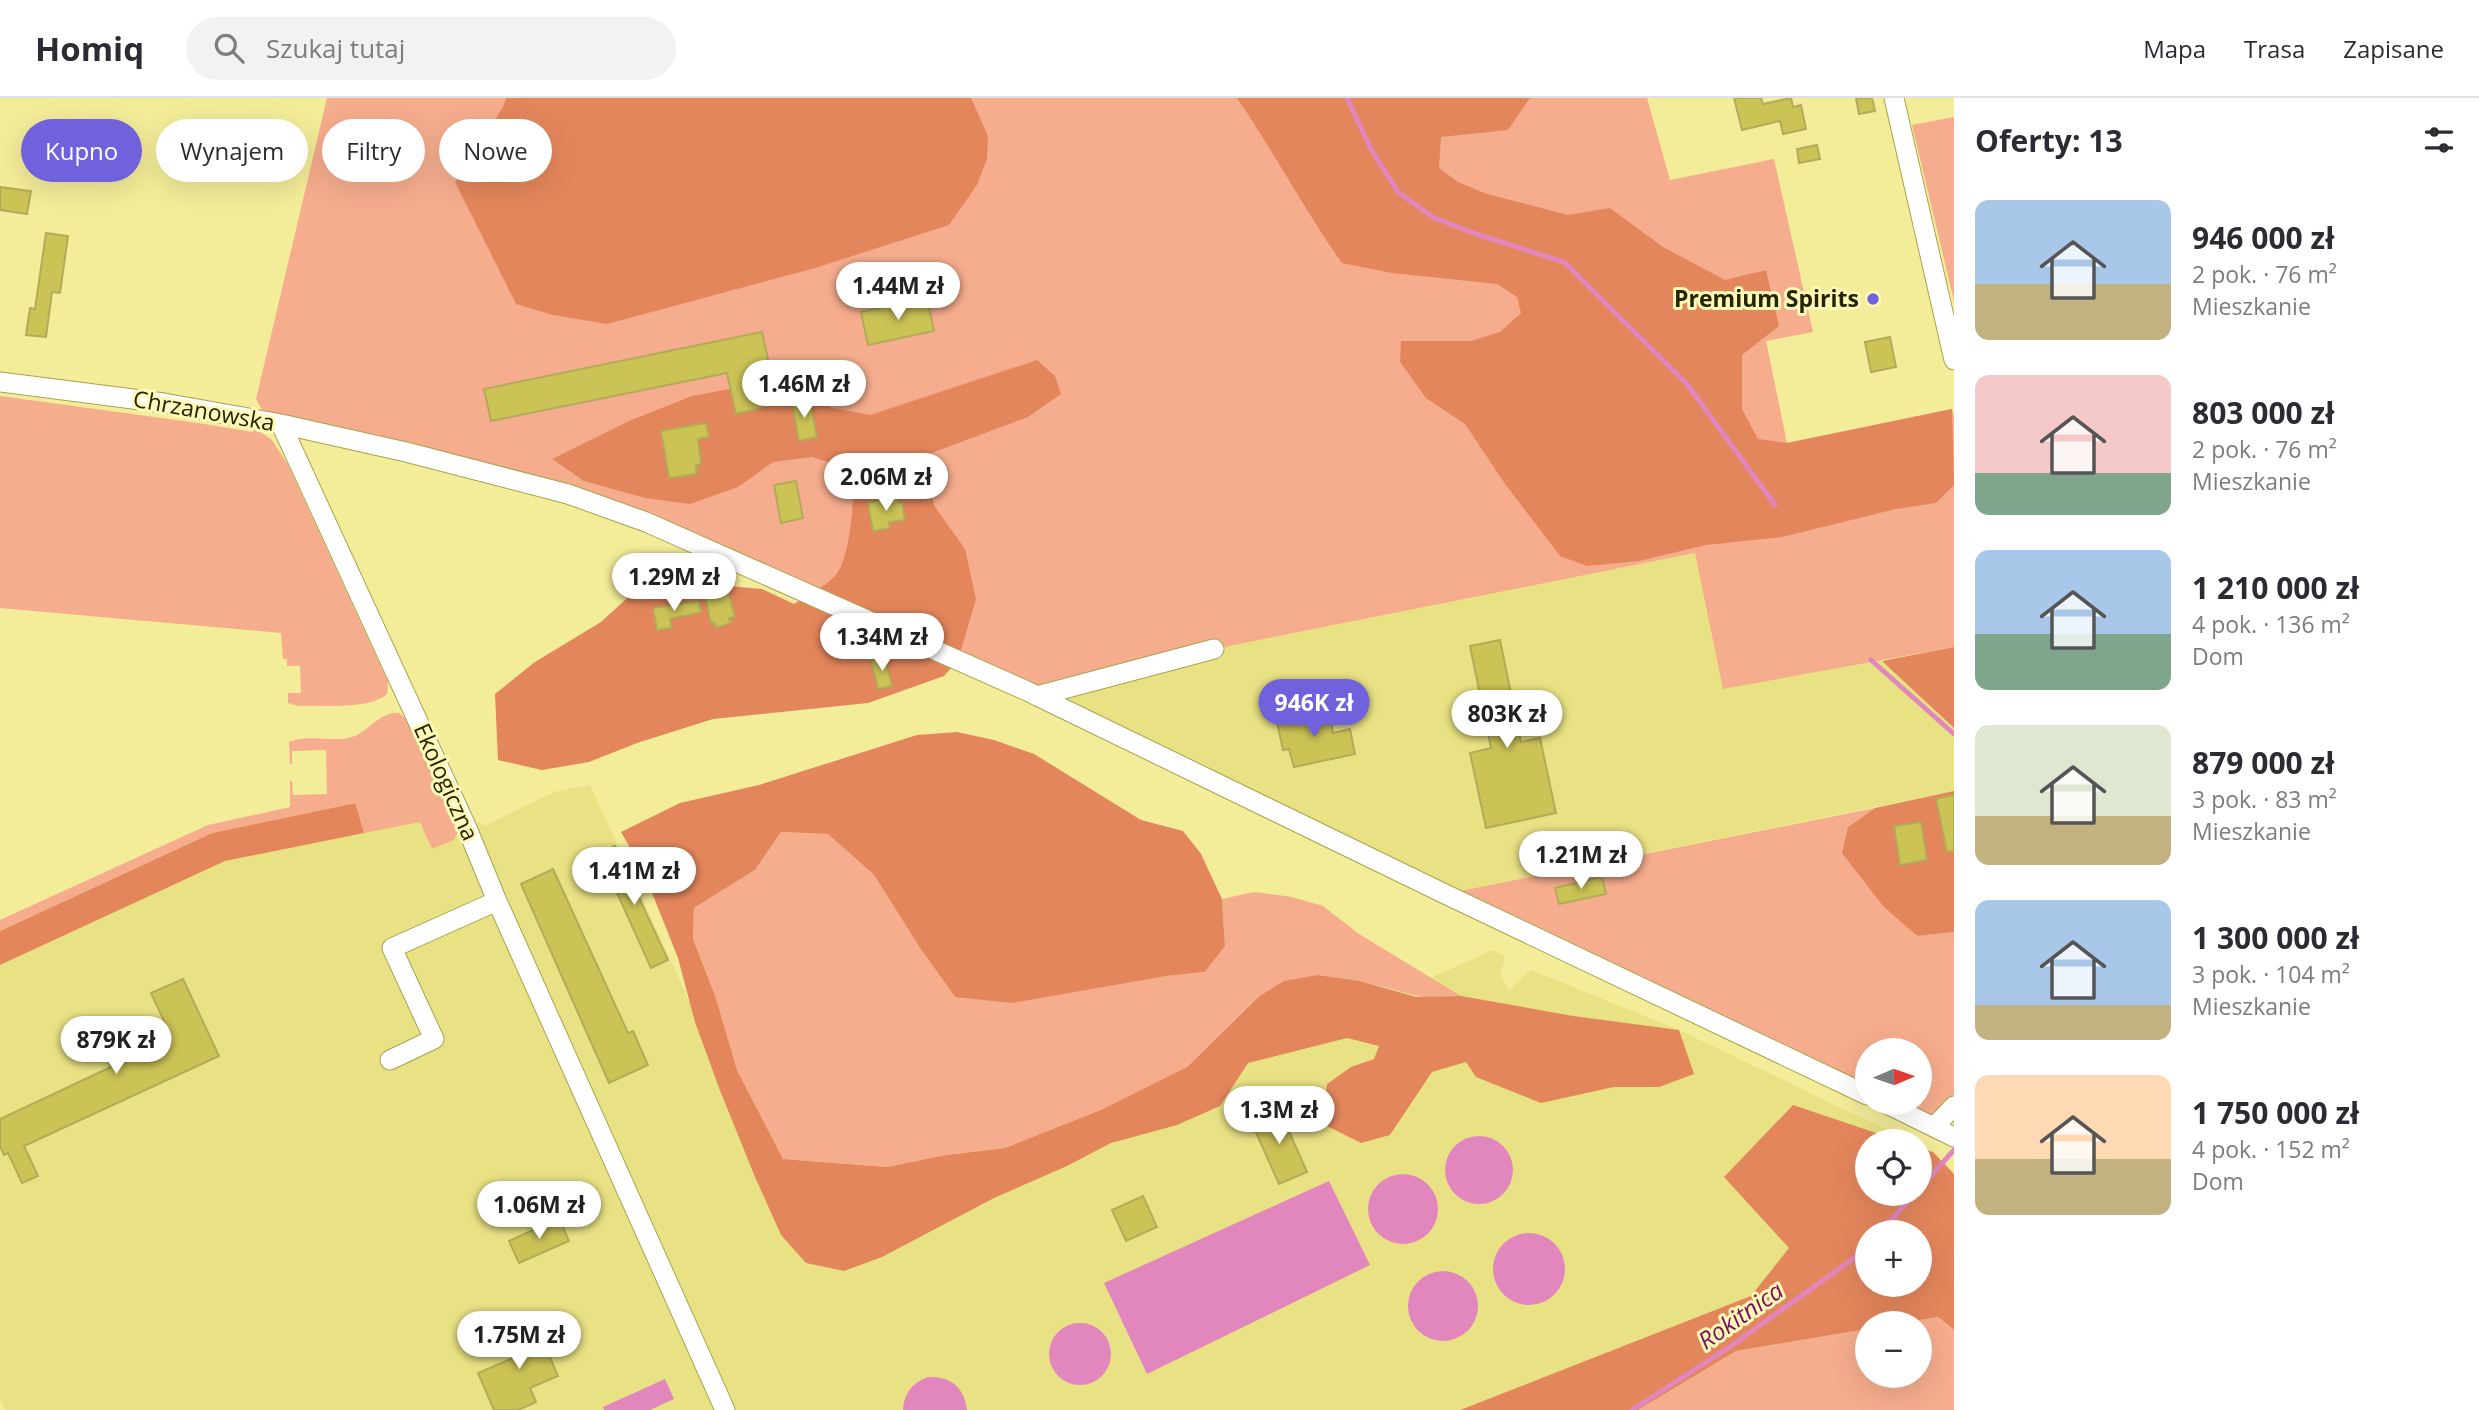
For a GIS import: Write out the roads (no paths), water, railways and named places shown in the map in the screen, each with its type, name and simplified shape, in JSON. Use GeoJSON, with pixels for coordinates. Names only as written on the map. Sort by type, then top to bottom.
{"type":"FeatureCollection","features":[{"type":"Feature","properties":{"kind":"street"},"geometry":{"type":"LineString","coordinates":[[1894,98],[1954,359]]}},
{"type":"Feature","properties":{"kind":"street","name":"Chrzanowska"},"geometry":{"type":"LineString","coordinates":[[0,382],[164,402],[281,424],[405,452],[568,494],[646,522],[737,560],[1037,696],[1855,1089]]}},
{"type":"Feature","properties":{"kind":"street","name":"Ekologiczna"},"geometry":{"type":"LineString","coordinates":[[281,424],[467,828],[725,1410]]}},
{"type":"Feature","properties":{"kind":"street"},"geometry":{"type":"LineString","coordinates":[[1037,696],[1214,649]]}},
{"type":"Feature","properties":{"kind":"street"},"geometry":{"type":"LineString","coordinates":[[390,1060],[434,1039],[392,948],[498,901]]}},
{"type":"Feature","properties":{"kind":"street"},"geometry":{"type":"LineString","coordinates":[[1934,1127],[1954,1106]]}},
{"type":"Feature","properties":{"kind":"street"},"geometry":{"type":"LineString","coordinates":[[1910,1115],[1953,1136]]}},
{"type":"Feature","properties":{"kind":"waterway"},"geometry":{"type":"LineString","coordinates":[[1347,98],[1371,149],[1398,192],[1434,218],[1564,262],[1687,384],[1775,505]]}},
{"type":"Feature","properties":{"kind":"waterway"},"geometry":{"type":"LineString","coordinates":[[1871,660],[1954,734]]}},
{"type":"Feature","properties":{"kind":"waterway","name":"Rokitnica"},"geometry":{"type":"LineString","coordinates":[[1932,1175],[1954,1150]]}},
{"type":"Feature","properties":{"kind":"waterway","name":"Rokitnica"},"geometry":{"type":"LineString","coordinates":[[1891,1220],[1904,1206]]}},
{"type":"Feature","properties":{"kind":"waterway","name":"Rokitnica"},"geometry":{"type":"LineString","coordinates":[[1632,1410],[1731,1346],[1855,1257]]}},
{"type":"Feature","properties":{"kind":"place","name":"Premium Spirits"},"geometry":{"type":"Point","coordinates":[1873,299]}}]}
